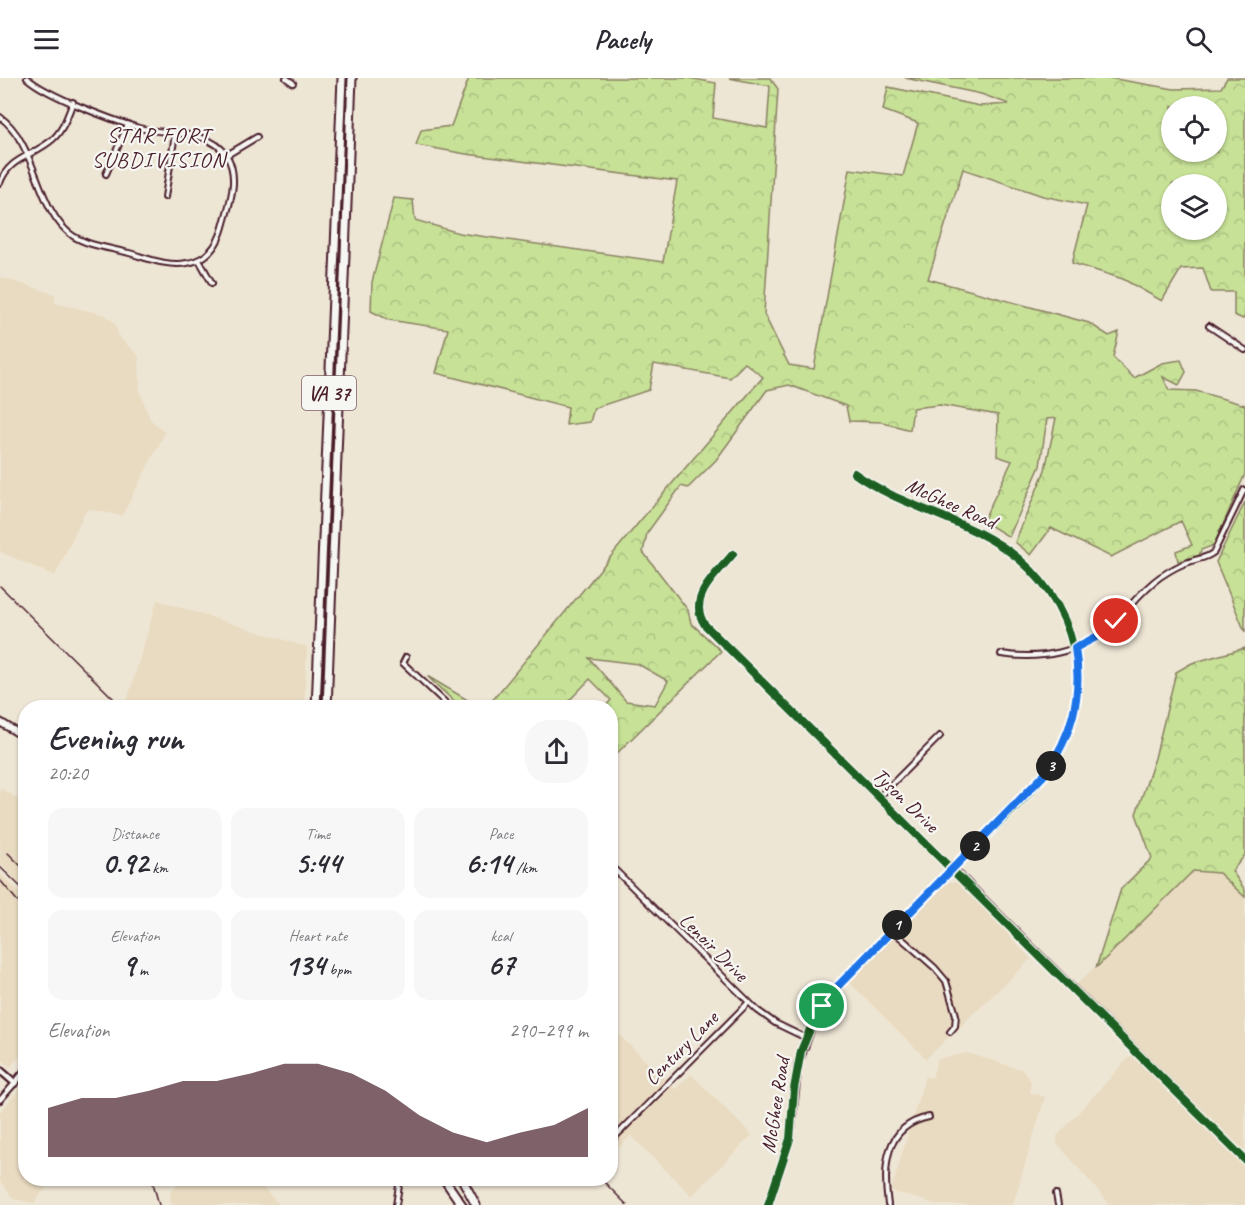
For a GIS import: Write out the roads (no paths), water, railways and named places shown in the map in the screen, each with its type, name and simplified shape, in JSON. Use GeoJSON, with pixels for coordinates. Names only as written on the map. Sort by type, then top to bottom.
{"type":"FeatureCollection","features":[{"type":"Feature","properties":{"kind":"highway","name":"VA 37"},"geometry":{"type":"LineString","coordinates":[[315,700],[320,624],[342,78]]}},
{"type":"Feature","properties":{"kind":"highway","name":"VA 37"},"geometry":{"type":"LineString","coordinates":[[327,700],[352,78]]}},
{"type":"Feature","properties":{"kind":"highway"},"geometry":{"type":"LineString","coordinates":[[449,1186],[462,1205]]}},
{"type":"Feature","properties":{"kind":"highway"},"geometry":{"type":"LineString","coordinates":[[466,1186],[476,1205]]}},
{"type":"Feature","properties":{"kind":"main road"},"geometry":{"type":"LineString","coordinates":[[0,722],[18,733]]}},
{"type":"Feature","properties":{"kind":"street"},"geometry":{"type":"LineString","coordinates":[[0,117],[15,132],[54,214],[74,236],[172,264],[199,260],[218,242],[232,194],[233,178],[227,155],[209,141],[128,124],[37,86],[27,78]]}},
{"type":"Feature","properties":{"kind":"street"},"geometry":{"type":"LineString","coordinates":[[286,78],[293,83]]}},
{"type":"Feature","properties":{"kind":"street"},"geometry":{"type":"LineString","coordinates":[[0,183],[12,163],[57,135],[73,102]]}},
{"type":"Feature","properties":{"kind":"street"},"geometry":{"type":"LineString","coordinates":[[106,174],[128,124]]}},
{"type":"Feature","properties":{"kind":"street"},"geometry":{"type":"LineString","coordinates":[[165,197],[175,134]]}},
{"type":"Feature","properties":{"kind":"street"},"geometry":{"type":"LineString","coordinates":[[227,155],[257,137]]}},
{"type":"Feature","properties":{"kind":"street"},"geometry":{"type":"LineString","coordinates":[[199,260],[212,284]]}},
{"type":"Feature","properties":{"kind":"street"},"geometry":{"type":"LineString","coordinates":[[1209,326],[1245,350]]}},
{"type":"Feature","properties":{"kind":"street","name":"McGhee Road"},"geometry":{"type":"LineString","coordinates":[[768,1205],[787,1153],[796,1075],[806,1038],[828,997],[1044,775],[1060,750],[1070,728],[1076,700],[1078,679],[1075,648],[1067,624],[1050,592],[1037,576],[1010,552],[973,529],[874,488],[854,473]]}},
{"type":"Feature","properties":{"kind":"street"},"geometry":{"type":"LineString","coordinates":[[1001,654],[1038,656],[1075,648],[1104,632],[1140,594],[1168,571],[1210,555],[1245,490]]}},
{"type":"Feature","properties":{"kind":"street","name":"Tyson Drive"},"geometry":{"type":"LineString","coordinates":[[733,554],[701,593],[698,608],[701,620],[718,640],[878,798],[953,868],[1245,1160]]}},
{"type":"Feature","properties":{"kind":"street"},"geometry":{"type":"LineString","coordinates":[[406,657],[404,663],[443,700]]}},
{"type":"Feature","properties":{"kind":"street"},"geometry":{"type":"LineString","coordinates":[[878,798],[940,736]]}},
{"type":"Feature","properties":{"kind":"street","name":"Lenoir Drive"},"geometry":{"type":"LineString","coordinates":[[618,873],[749,1002],[775,1023],[806,1038]]}},
{"type":"Feature","properties":{"kind":"street"},"geometry":{"type":"LineString","coordinates":[[892,930],[935,968],[946,981],[956,1015],[955,1026],[950,1032]]}},
{"type":"Feature","properties":{"kind":"street","name":"Century Lane"},"geometry":{"type":"LineString","coordinates":[[618,1134],[749,1002]]}},
{"type":"Feature","properties":{"kind":"street"},"geometry":{"type":"LineString","coordinates":[[0,1070],[15,1083]]}},
{"type":"Feature","properties":{"kind":"street"},"geometry":{"type":"LineString","coordinates":[[0,1100],[18,1079]]}},
{"type":"Feature","properties":{"kind":"street"},"geometry":{"type":"LineString","coordinates":[[888,1205],[885,1174],[895,1138],[909,1124],[929,1117]]}},
{"type":"Feature","properties":{"kind":"street"},"geometry":{"type":"LineString","coordinates":[[396,1205],[399,1186]]}},
{"type":"Feature","properties":{"kind":"street"},"geometry":{"type":"LineString","coordinates":[[1056,1194],[1058,1205]]}},
{"type":"Feature","properties":{"kind":"railway"},"geometry":{"type":"LineString","coordinates":[[0,586],[115,700]]}},
{"type":"Feature","properties":{"kind":"railway"},"geometry":{"type":"LineString","coordinates":[[8,853],[18,863]]}},
{"type":"Feature","properties":{"kind":"railway"},"geometry":{"type":"LineString","coordinates":[[0,867],[18,884]]}},
{"type":"Feature","properties":{"kind":"railway"},"geometry":{"type":"LineString","coordinates":[[0,880],[18,902]]}},
{"type":"Feature","properties":{"kind":"railway"},"geometry":{"type":"LineString","coordinates":[[154,1186],[159,1205]]}},
{"type":"Feature","properties":{"kind":"railway"},"geometry":{"type":"LineString","coordinates":[[608,1186],[627,1205]]}},
{"type":"Feature","properties":{"kind":"district","name":"STAR FORT SUBDIVISION"},"geometry":{"type":"Point","coordinates":[159,146]}}]}
